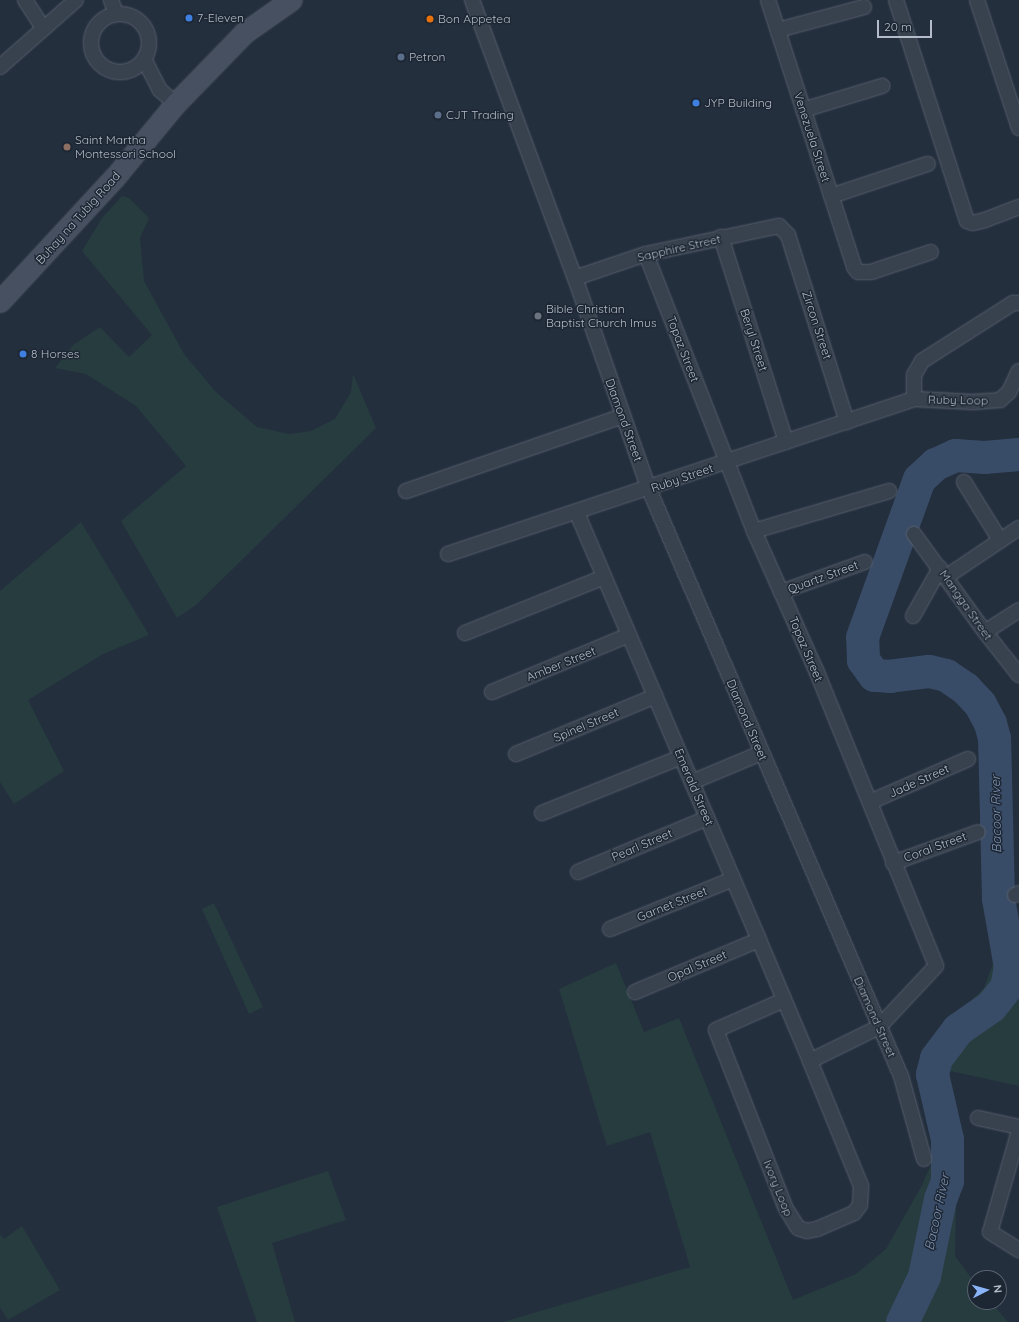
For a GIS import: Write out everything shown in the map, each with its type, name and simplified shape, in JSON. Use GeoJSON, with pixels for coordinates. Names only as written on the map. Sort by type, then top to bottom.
{"type":"FeatureCollection","features":[{"type":"Feature","properties":{"kind":"main road","name":"Buhay na Tubig Road"},"geometry":{"type":"LineString","coordinates":[[0,302],[115,178],[176,104],[245,33],[292,0]]}},
{"type":"Feature","properties":{"kind":"street"},"geometry":{"type":"LineString","coordinates":[[25,0],[43,28]]}},
{"type":"Feature","properties":{"kind":"street"},"geometry":{"type":"LineString","coordinates":[[0,67],[76,0]]}},
{"type":"Feature","properties":{"kind":"street"},"geometry":{"type":"LineString","coordinates":[[111,0],[116,14]]}},
{"type":"Feature","properties":{"kind":"street","name":"Diamond Street"},"geometry":{"type":"LineString","coordinates":[[472,0],[575,278],[622,416],[649,489],[879,1027],[902,1076],[924,1159]]}},
{"type":"Feature","properties":{"kind":"street","name":"Venezuela Street"},"geometry":{"type":"LineString","coordinates":[[768,0],[851,260],[858,272],[871,272],[931,252]]}},
{"type":"Feature","properties":{"kind":"street"},"geometry":{"type":"LineString","coordinates":[[896,0],[967,220],[978,222],[1019,207]]}},
{"type":"Feature","properties":{"kind":"street"},"geometry":{"type":"LineString","coordinates":[[977,0],[1019,128]]}},
{"type":"Feature","properties":{"kind":"street"},"geometry":{"type":"LineString","coordinates":[[778,30],[864,7]]}},
{"type":"Feature","properties":{"kind":"street"},"geometry":{"type":"LineString","coordinates":[[116,14],[130,16],[145,29],[148,39],[144,59],[130,71],[120,73],[110,71],[95,59],[91,40],[93,31],[99,23],[116,14]]}},
{"type":"Feature","properties":{"kind":"street"},"geometry":{"type":"LineString","coordinates":[[144,59],[160,90],[176,104]]}},
{"type":"Feature","properties":{"kind":"street"},"geometry":{"type":"LineString","coordinates":[[803,110],[882,86]]}},
{"type":"Feature","properties":{"kind":"street"},"geometry":{"type":"LineString","coordinates":[[831,196],[928,164]]}},
{"type":"Feature","properties":{"kind":"street","name":"Sapphire Street"},"geometry":{"type":"LineString","coordinates":[[575,278],[646,254],[773,226],[784,229]]}},
{"type":"Feature","properties":{"kind":"street","name":"Zircon Street"},"geometry":{"type":"LineString","coordinates":[[784,229],[847,422]]}},
{"type":"Feature","properties":{"kind":"street","name":"Beryl Street"},"geometry":{"type":"LineString","coordinates":[[721,237],[786,442]]}},
{"type":"Feature","properties":{"kind":"street","name":"Topaz Street"},"geometry":{"type":"LineString","coordinates":[[646,254],[754,531],[870,802],[893,863],[936,966],[879,1027]]}},
{"type":"Feature","properties":{"kind":"street","name":"Ruby Loop"},"geometry":{"type":"LineString","coordinates":[[1019,303],[1014,303],[922,361],[914,375],[914,399],[973,402],[1000,400],[1009,392],[1019,371]]}},
{"type":"Feature","properties":{"kind":"street","name":"Ruby Street"},"geometry":{"type":"LineString","coordinates":[[448,554],[577,513],[914,399]]}},
{"type":"Feature","properties":{"kind":"street"},"geometry":{"type":"LineString","coordinates":[[406,491],[622,416]]}},
{"type":"Feature","properties":{"kind":"street"},"geometry":{"type":"LineString","coordinates":[[964,482],[1000,540]]}},
{"type":"Feature","properties":{"kind":"street"},"geometry":{"type":"LineString","coordinates":[[754,531],[889,491]]}},
{"type":"Feature","properties":{"kind":"street","name":"Emerald Street"},"geometry":{"type":"LineString","coordinates":[[577,513],[810,1061]]}},
{"type":"Feature","properties":{"kind":"street"},"geometry":{"type":"LineString","coordinates":[[913,616],[943,572],[1019,528]]}},
{"type":"Feature","properties":{"kind":"street","name":"Mangga Street"},"geometry":{"type":"LineString","coordinates":[[914,534],[985,632],[1019,675]]}},
{"type":"Feature","properties":{"kind":"street","name":"Quartz Street"},"geometry":{"type":"LineString","coordinates":[[781,592],[865,562]]}},
{"type":"Feature","properties":{"kind":"street"},"geometry":{"type":"LineString","coordinates":[[465,633],[604,577]]}},
{"type":"Feature","properties":{"kind":"street"},"geometry":{"type":"LineString","coordinates":[[985,632],[1019,610]]}},
{"type":"Feature","properties":{"kind":"street","name":"Amber Street"},"geometry":{"type":"LineString","coordinates":[[492,692],[629,635]]}},
{"type":"Feature","properties":{"kind":"street","name":"Spinel Street"},"geometry":{"type":"LineString","coordinates":[[516,754],[655,696]]}},
{"type":"Feature","properties":{"kind":"street"},"geometry":{"type":"LineString","coordinates":[[692,782],[761,753]]}},
{"type":"Feature","properties":{"kind":"street"},"geometry":{"type":"LineString","coordinates":[[542,813],[681,757]]}},
{"type":"Feature","properties":{"kind":"street","name":"Jade Street"},"geometry":{"type":"LineString","coordinates":[[870,802],[968,759]]}},
{"type":"Feature","properties":{"kind":"street","name":"Pearl Street"},"geometry":{"type":"LineString","coordinates":[[578,872],[707,818]]}},
{"type":"Feature","properties":{"kind":"street","name":"Coral Street"},"geometry":{"type":"LineString","coordinates":[[893,863],[978,832]]}},
{"type":"Feature","properties":{"kind":"street","name":"Garnet Street"},"geometry":{"type":"LineString","coordinates":[[610,929],[733,879]]}},
{"type":"Feature","properties":{"kind":"street","name":"Opal Street"},"geometry":{"type":"LineString","coordinates":[[635,992],[759,940]]}},
{"type":"Feature","properties":{"kind":"street","name":"Ivory Loop"},"geometry":{"type":"LineString","coordinates":[[784,1000],[716,1030],[786,1209],[798,1228],[807,1231],[817,1229],[854,1213],[860,1205],[862,1196],[861,1186],[810,1061]]}},
{"type":"Feature","properties":{"kind":"street"},"geometry":{"type":"LineString","coordinates":[[810,1061],[879,1027]]}},
{"type":"Feature","properties":{"kind":"street"},"geometry":{"type":"LineString","coordinates":[[978,1118],[1019,1127]]}},
{"type":"Feature","properties":{"kind":"street"},"geometry":{"type":"LineString","coordinates":[[1019,1131],[990,1232],[1019,1250]]}},
{"type":"Feature","properties":{"kind":"green space"},"geometry":{"type":"Polygon","coordinates":[[[122,196],[129,198],[149,218],[140,238],[144,281],[184,354],[216,392],[257,427],[289,434],[311,431],[335,419],[351,392],[353,374],[376,428],[196,605],[177,618],[121,521],[186,466],[136,406],[86,374],[55,368],[73,345],[100,327],[129,357],[152,335],[82,251],[102,218],[122,196]]]}},
{"type":"Feature","properties":{"kind":"green space"},"geometry":{"type":"Polygon","coordinates":[[[81,522],[149,635],[103,654],[28,700],[64,771],[14,804],[0,782],[0,591],[81,522]]]}},
{"type":"Feature","properties":{"kind":"green space"},"geometry":{"type":"Polygon","coordinates":[[[214,903],[263,1007],[249,1014],[202,909],[214,903]]]}},
{"type":"Feature","properties":{"kind":"green space"},"geometry":{"type":"Polygon","coordinates":[[[1019,929],[1019,1086],[941,1069],[954,1128],[957,1167],[955,1256],[967,1272],[967,1310],[998,1310],[1008,1322],[503,1322],[690,1267],[650,1132],[607,1146],[559,989],[616,963],[644,1032],[679,1018],[793,1300],[856,1274],[886,1249],[922,1185],[935,1155],[917,1072],[933,1039],[984,988],[993,963],[990,938],[1019,929]]]}},
{"type":"Feature","properties":{"kind":"green space"},"geometry":{"type":"Polygon","coordinates":[[[328,1171],[346,1220],[272,1243],[295,1322],[257,1322],[217,1207],[328,1171]]]}},
{"type":"Feature","properties":{"kind":"green space"},"geometry":{"type":"Polygon","coordinates":[[[22,1226],[60,1290],[8,1320],[0,1308],[0,1234],[4,1239],[22,1226]]]}},
{"type":"Feature","properties":{"kind":"waterway","name":"Bacoor River"},"geometry":{"type":"LineString","coordinates":[[902,1322],[924,1276],[940,1199],[947,1181],[947,1139],[932,1074],[936,1058],[958,1029],[991,1006],[1006,987],[1010,967],[998,898],[994,738],[990,723],[980,704],[965,688],[946,675],[928,671],[890,676],[874,675],[863,660],[862,637],[919,479],[935,464],[955,455],[984,457],[1019,454]]}},
{"type":"Feature","properties":{"kind":"place","name":"7-Eleven"},"geometry":{"type":"Point","coordinates":[189,18]}},
{"type":"Feature","properties":{"kind":"place","name":"Bon Appetea"},"geometry":{"type":"Point","coordinates":[430,19]}},
{"type":"Feature","properties":{"kind":"place","name":"Petron"},"geometry":{"type":"Point","coordinates":[401,57]}},
{"type":"Feature","properties":{"kind":"place","name":"JYP Building"},"geometry":{"type":"Point","coordinates":[696,103]}},
{"type":"Feature","properties":{"kind":"place","name":"CJT Trading"},"geometry":{"type":"Point","coordinates":[438,115]}},
{"type":"Feature","properties":{"kind":"place","name":"Saint Martha Montessori School"},"geometry":{"type":"Point","coordinates":[67,147]}},
{"type":"Feature","properties":{"kind":"place","name":"Bible Christian Baptist Church Imus"},"geometry":{"type":"Point","coordinates":[538,316]}},
{"type":"Feature","properties":{"kind":"place","name":"8 Horses"},"geometry":{"type":"Point","coordinates":[23,354]}}]}
